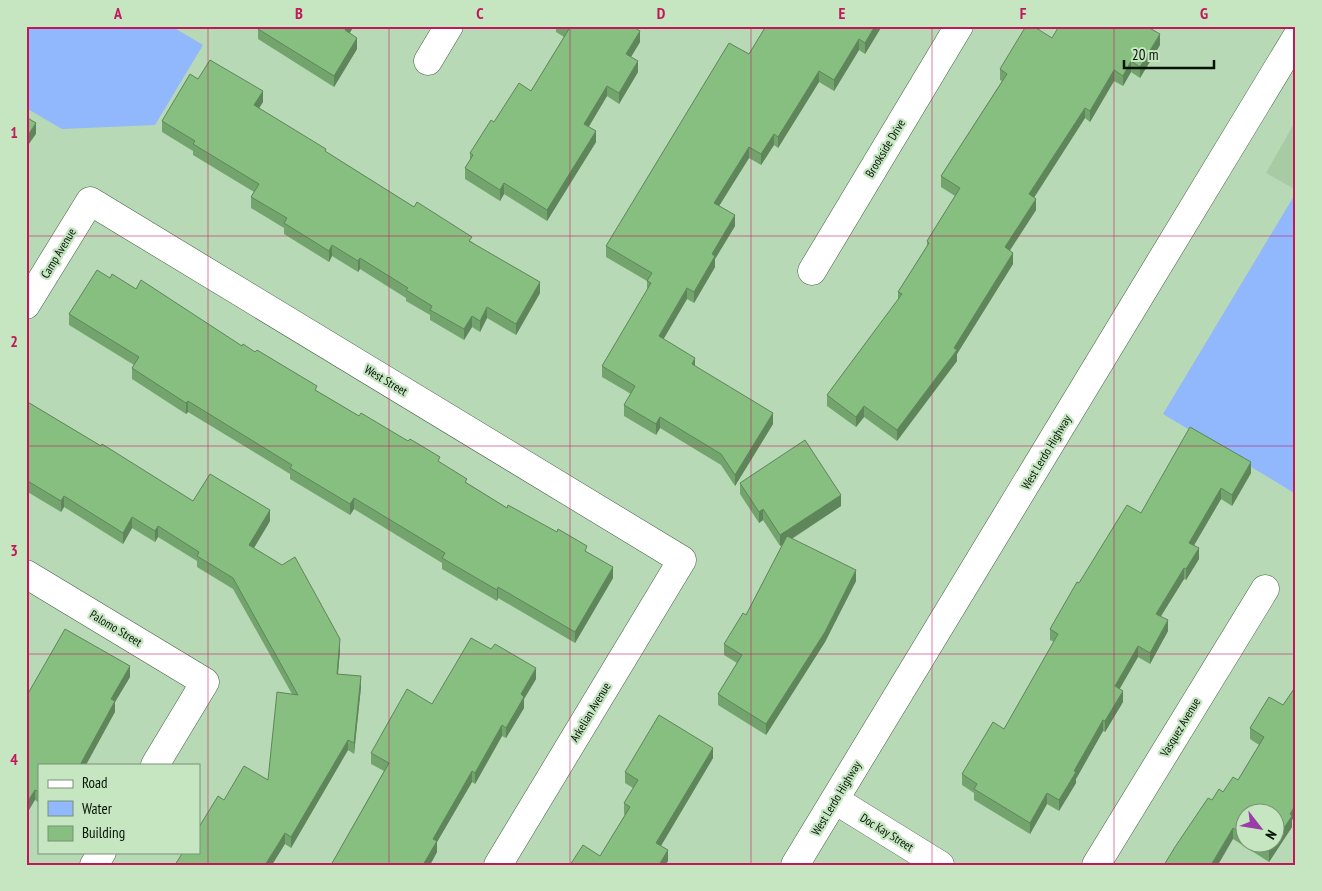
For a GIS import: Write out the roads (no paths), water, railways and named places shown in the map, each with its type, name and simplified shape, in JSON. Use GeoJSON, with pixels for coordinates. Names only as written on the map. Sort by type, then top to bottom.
{"type":"FeatureCollection","features":[{"type":"Feature","properties":{"kind":"street"},"geometry":{"type":"LineString","coordinates":[[428,60],[449,26]]}},
{"type":"Feature","properties":{"kind":"street","name":"Brookside Drive"},"geometry":{"type":"LineString","coordinates":[[812,271],[959,26]]}},
{"type":"Feature","properties":{"kind":"street","name":"West Lerdo Highway"},"geometry":{"type":"LineString","coordinates":[[795,865],[1296,38]]}},
{"type":"Feature","properties":{"kind":"street","name":"Camp Avenue"},"geometry":{"type":"LineString","coordinates":[[26,305],[90,201]]}},
{"type":"Feature","properties":{"kind":"street","name":"West Street"},"geometry":{"type":"LineString","coordinates":[[90,201],[682,560]]}},
{"type":"Feature","properties":{"kind":"street","name":"Arkelian Avenue"},"geometry":{"type":"LineString","coordinates":[[498,865],[682,560]]}},
{"type":"Feature","properties":{"kind":"street","name":"Palomo Street"},"geometry":{"type":"LineString","coordinates":[[26,574],[205,682],[156,764]]}},
{"type":"Feature","properties":{"kind":"street","name":"Vasquez Avenue"},"geometry":{"type":"LineString","coordinates":[[1096,865],[1265,589]]}},
{"type":"Feature","properties":{"kind":"street","name":"Doc Kay Street"},"geometry":{"type":"LineString","coordinates":[[834,800],[940,865]]}},
{"type":"Feature","properties":{"kind":"street"},"geometry":{"type":"LineString","coordinates":[[94,865],[101,854]]}},
{"type":"Feature","properties":{"kind":"water"},"geometry":{"type":"Polygon","coordinates":[[[26,26],[171,26],[203,45],[155,125],[62,129],[26,108],[26,26]]]}},
{"type":"Feature","properties":{"kind":"water"},"geometry":{"type":"Polygon","coordinates":[[[1294,196],[1296,198],[1296,494],[1163,414],[1294,196]]]}}]}
